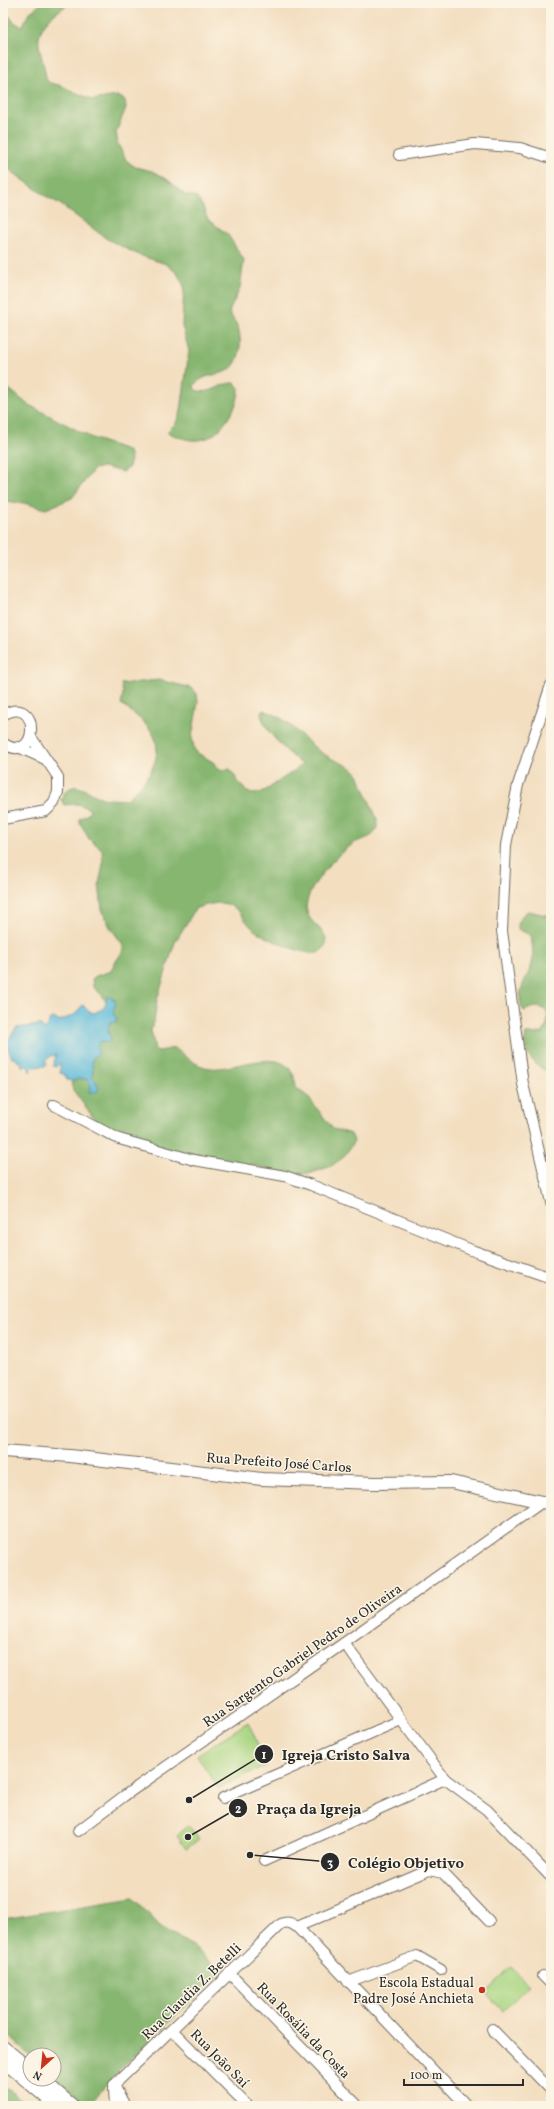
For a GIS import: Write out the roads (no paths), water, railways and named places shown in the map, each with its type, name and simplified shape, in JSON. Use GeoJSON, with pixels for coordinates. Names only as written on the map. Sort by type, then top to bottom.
{"type":"FeatureCollection","features":[{"type":"Feature","properties":{"kind":"main road","name":"Rua Prefeito José Carlos"},"geometry":{"type":"LineString","coordinates":[[3,1452],[78,1457],[262,1478],[375,1483],[451,1482],[546,1503]]}},
{"type":"Feature","properties":{"kind":"main road"},"geometry":{"type":"LineString","coordinates":[[3,2046],[22,2062]]}},
{"type":"Feature","properties":{"kind":"main road"},"geometry":{"type":"LineString","coordinates":[[3,2061],[56,2106]]}},
{"type":"Feature","properties":{"kind":"main road"},"geometry":{"type":"LineString","coordinates":[[51,2087],[74,2106]]}},
{"type":"Feature","properties":{"kind":"street"},"geometry":{"type":"LineString","coordinates":[[399,155],[476,144],[520,148],[551,158]]}},
{"type":"Feature","properties":{"kind":"street"},"geometry":{"type":"LineString","coordinates":[[551,685],[518,784],[506,845],[502,931],[523,1084],[551,1202]]}},
{"type":"Feature","properties":{"kind":"street"},"geometry":{"type":"LineString","coordinates":[[3,715],[17,712],[26,715],[31,723],[31,737],[58,777],[58,792],[54,803],[46,811],[3,819]]}},
{"type":"Feature","properties":{"kind":"street"},"geometry":{"type":"LineString","coordinates":[[18,747],[26,744],[31,737]]}},
{"type":"Feature","properties":{"kind":"street"},"geometry":{"type":"LineString","coordinates":[[3,743],[9,747],[18,747],[33,752],[47,760]]}},
{"type":"Feature","properties":{"kind":"street"},"geometry":{"type":"LineString","coordinates":[[54,1105],[119,1139],[194,1160],[285,1176],[311,1185],[474,1251],[551,1278]]}},
{"type":"Feature","properties":{"kind":"street","name":"Rua Sargento Gabriel Pedro de Oliveira"},"geometry":{"type":"LineString","coordinates":[[78,1831],[124,1796],[546,1503]]}},
{"type":"Feature","properties":{"kind":"street"},"geometry":{"type":"LineString","coordinates":[[344,1643],[445,1779],[487,1810],[551,1877]]}},
{"type":"Feature","properties":{"kind":"street"},"geometry":{"type":"LineString","coordinates":[[223,1798],[402,1720]]}},
{"type":"Feature","properties":{"kind":"street"},"geometry":{"type":"LineString","coordinates":[[264,1861],[445,1779]]}},
{"type":"Feature","properties":{"kind":"street","name":"Rua Claudia Z. Betelli"},"geometry":{"type":"LineString","coordinates":[[120,2105],[114,2086],[281,1924],[294,1925],[429,1870],[443,1873],[489,1921]]}},
{"type":"Feature","properties":{"kind":"street"},"geometry":{"type":"LineString","coordinates":[[294,1925],[467,2106]]}},
{"type":"Feature","properties":{"kind":"street"},"geometry":{"type":"LineString","coordinates":[[348,1982],[418,1956],[441,1970]]}},
{"type":"Feature","properties":{"kind":"street","name":"Rua Rosália da Costa"},"geometry":{"type":"LineString","coordinates":[[229,1973],[358,2106]]}},
{"type":"Feature","properties":{"kind":"street"},"geometry":{"type":"LineString","coordinates":[[543,1976],[551,1984]]}},
{"type":"Feature","properties":{"kind":"street"},"geometry":{"type":"LineString","coordinates":[[492,2029],[551,2090]]}},
{"type":"Feature","properties":{"kind":"street","name":"Rua João Saí"},"geometry":{"type":"LineString","coordinates":[[172,2030],[248,2106]]}},
{"type":"Feature","properties":{"kind":"water"},"geometry":{"type":"Polygon","coordinates":[[[108,996],[116,1001],[113,1013],[117,1019],[116,1022],[110,1022],[108,1031],[111,1041],[106,1043],[101,1041],[97,1047],[99,1054],[93,1057],[92,1078],[96,1081],[99,1088],[96,1093],[89,1092],[91,1086],[87,1079],[77,1079],[74,1081],[67,1080],[65,1075],[60,1073],[60,1063],[56,1067],[53,1066],[56,1055],[51,1056],[46,1060],[46,1066],[32,1067],[30,1072],[28,1066],[22,1067],[21,1061],[18,1062],[16,1058],[12,1058],[6,1044],[16,1028],[41,1025],[42,1029],[46,1028],[50,1019],[54,1018],[58,1021],[70,1017],[83,1005],[88,1011],[94,1013],[104,1008],[108,996]]]}},
{"type":"Feature","properties":{"kind":"place","name":"Igreja Cristo Salva"},"geometry":{"type":"Point","coordinates":[189,1800]}},
{"type":"Feature","properties":{"kind":"place","name":"Praça da Igreja"},"geometry":{"type":"Point","coordinates":[188,1837]}},
{"type":"Feature","properties":{"kind":"place","name":"Colégio Objetivo"},"geometry":{"type":"Point","coordinates":[250,1855]}},
{"type":"Feature","properties":{"kind":"place","name":"Escola Estadual Padre José Anchieta"},"geometry":{"type":"Point","coordinates":[482,1990]}}]}
